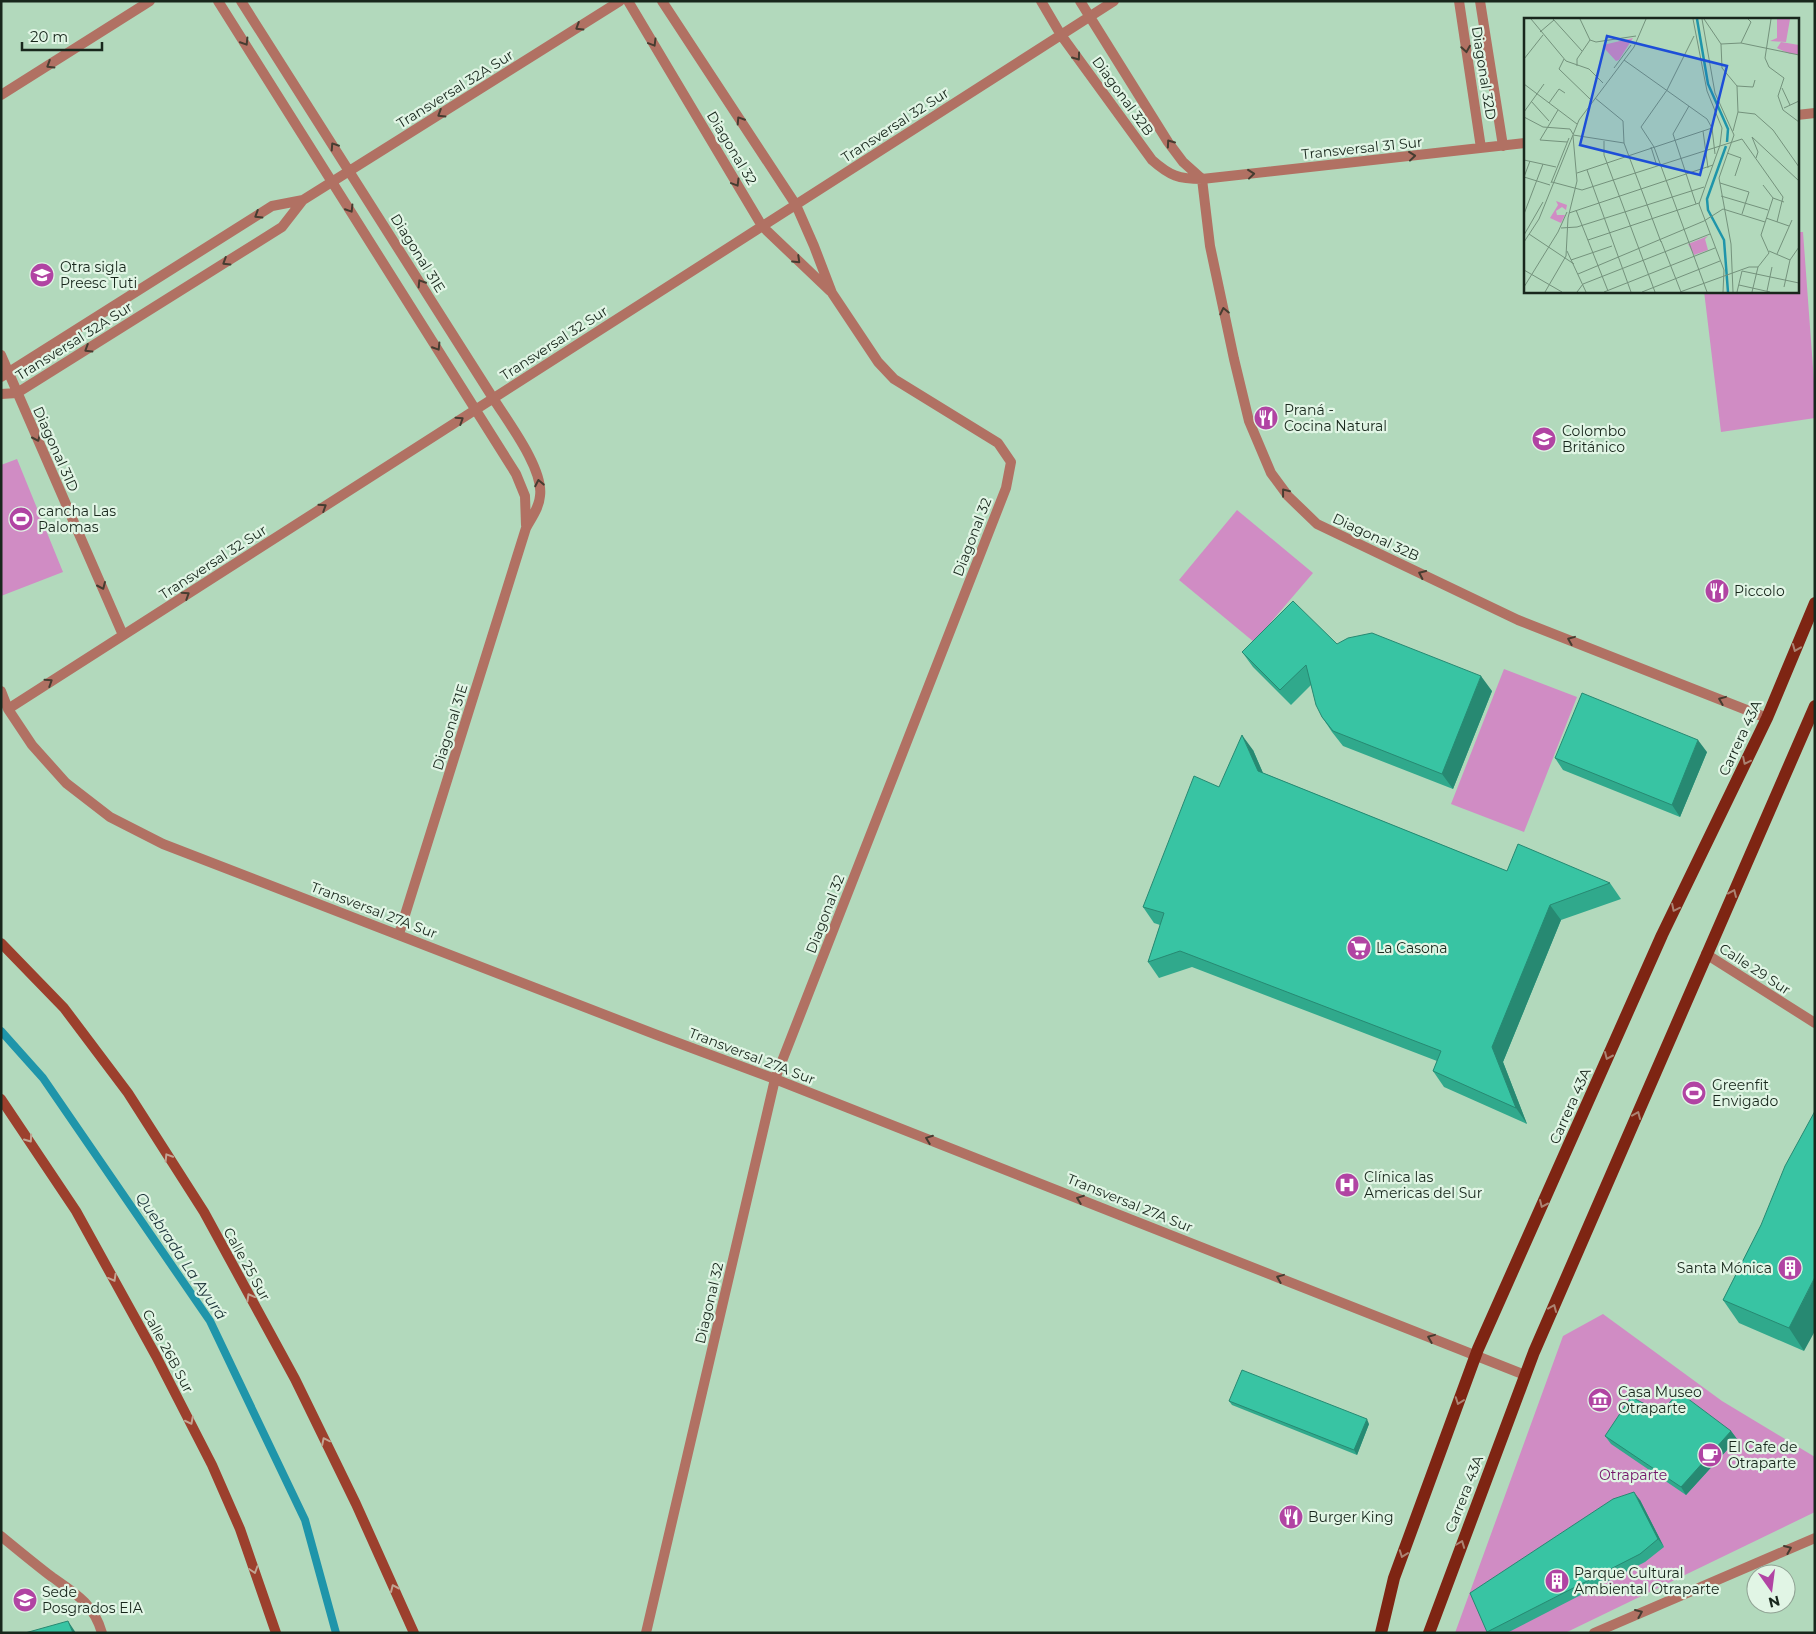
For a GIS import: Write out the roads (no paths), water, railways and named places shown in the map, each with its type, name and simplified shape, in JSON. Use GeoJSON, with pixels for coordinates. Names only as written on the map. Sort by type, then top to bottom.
{"type":"FeatureCollection","features":[{"type":"Feature","properties":{"kind":"main road","name":"Carrera 43A"},"geometry":{"type":"LineString","coordinates":[[1381,1633],[1394,1578],[1476,1356],[1662,935],[1768,718],[1815,603]]}},
{"type":"Feature","properties":{"kind":"main road","name":"Carrera 43A"},"geometry":{"type":"LineString","coordinates":[[1429,1633],[1525,1375],[1815,706]]}},
{"type":"Feature","properties":{"kind":"main road","name":"Calle 25 Sur"},"geometry":{"type":"LineString","coordinates":[[1,943],[64,1008],[128,1093],[204,1212],[299,1388],[356,1504],[414,1633]]}},
{"type":"Feature","properties":{"kind":"main road","name":"Calle 26B Sur"},"geometry":{"type":"LineString","coordinates":[[1,1099],[76,1211],[160,1364],[212,1465],[240,1529],[276,1633]]}},
{"type":"Feature","properties":{"kind":"street"},"geometry":{"type":"LineString","coordinates":[[1,96],[150,1]]}},
{"type":"Feature","properties":{"kind":"street","name":"Diagonal 31E"},"geometry":{"type":"LineString","coordinates":[[218,1],[476,409],[522,486],[527,509],[526,528]]}},
{"type":"Feature","properties":{"kind":"street","name":"Diagonal 31E"},"geometry":{"type":"LineString","coordinates":[[241,1],[494,398],[534,465],[540,480],[541,494],[538,507],[526,528],[399,934]]}},
{"type":"Feature","properties":{"kind":"street","name":"Transversal 32A Sur"},"geometry":{"type":"LineString","coordinates":[[1,394],[17,393],[282,227],[303,200],[620,1]]}},
{"type":"Feature","properties":{"kind":"street","name":"Diagonal 32"},"geometry":{"type":"LineString","coordinates":[[628,1],[762,226],[832,293],[878,362],[894,379],[998,443],[1011,462],[1006,488],[775,1079],[646,1633]]}},
{"type":"Feature","properties":{"kind":"street","name":"Diagonal 32"},"geometry":{"type":"LineString","coordinates":[[662,1],[796,205],[832,293]]}},
{"type":"Feature","properties":{"kind":"street","name":"Diagonal 32B"},"geometry":{"type":"LineString","coordinates":[[1041,1],[1061,35],[1152,160],[1168,173],[1184,179],[1202,179]]}},
{"type":"Feature","properties":{"kind":"street","name":"Diagonal 32B"},"geometry":{"type":"LineString","coordinates":[[1080,1],[1168,142],[1183,162],[1202,179],[1210,246],[1249,421],[1271,473],[1288,496],[1317,524],[1518,620],[1768,718]]}},
{"type":"Feature","properties":{"kind":"street","name":"Transversal 32 Sur"},"geometry":{"type":"LineString","coordinates":[[8,709],[1114,1]]}},
{"type":"Feature","properties":{"kind":"street","name":"Diagonal 32D"},"geometry":{"type":"LineString","coordinates":[[1459,1],[1481,148]]}},
{"type":"Feature","properties":{"kind":"street","name":"Diagonal 32D"},"geometry":{"type":"LineString","coordinates":[[1480,1],[1502,146]]}},
{"type":"Feature","properties":{"kind":"street"},"geometry":{"type":"LineString","coordinates":[[1798,115],[1815,113]]}},
{"type":"Feature","properties":{"kind":"street","name":"Transversal 31 Sur"},"geometry":{"type":"LineString","coordinates":[[1202,179],[1524,143]]}},
{"type":"Feature","properties":{"kind":"street","name":"Transversal 32A Sur"},"geometry":{"type":"LineString","coordinates":[[5,375],[272,206],[303,200]]}},
{"type":"Feature","properties":{"kind":"street","name":"Diagonal 31D"},"geometry":{"type":"LineString","coordinates":[[1,355],[5,375],[17,393],[123,635]]}},
{"type":"Feature","properties":{"kind":"street","name":"Transversal 27A Sur"},"geometry":{"type":"LineString","coordinates":[[1,691],[8,709],[32,745],[66,783],[110,817],[163,844],[775,1079],[1525,1375]]}},
{"type":"Feature","properties":{"kind":"street","name":"Calle 29 Sur"},"geometry":{"type":"LineString","coordinates":[[1706,954],[1815,1023]]}},
{"type":"Feature","properties":{"kind":"street"},"geometry":{"type":"LineString","coordinates":[[1,1536],[52,1577],[80,1596],[98,1620],[102,1633]]}},
{"type":"Feature","properties":{"kind":"street"},"geometry":{"type":"LineString","coordinates":[[1594,1633],[1815,1538]]}},
{"type":"Feature","properties":{"kind":"waterway","name":"Quebrada La Ayurá"},"geometry":{"type":"LineString","coordinates":[[1,1031],[43,1078],[210,1321],[305,1520],[336,1633]]}},
{"type":"Feature","properties":{"kind":"place","name":"Otra sigla Preesc Tuti"},"geometry":{"type":"Point","coordinates":[42,275]}},
{"type":"Feature","properties":{"kind":"place","name":"Praná - Cocina Natural"},"geometry":{"type":"Point","coordinates":[1266,418]}},
{"type":"Feature","properties":{"kind":"place","name":"Colombo Británico"},"geometry":{"type":"Point","coordinates":[1544,439]}},
{"type":"Feature","properties":{"kind":"place","name":"cancha Las Palomas"},"geometry":{"type":"Point","coordinates":[21,519]}},
{"type":"Feature","properties":{"kind":"place","name":"Piccolo"},"geometry":{"type":"Point","coordinates":[1717,591]}},
{"type":"Feature","properties":{"kind":"place","name":"La Casona"},"geometry":{"type":"Point","coordinates":[1359,948]}},
{"type":"Feature","properties":{"kind":"place","name":"Greenfit Envigado"},"geometry":{"type":"Point","coordinates":[1694,1093]}},
{"type":"Feature","properties":{"kind":"place","name":"Clínica las Americas del Sur"},"geometry":{"type":"Point","coordinates":[1347,1185]}},
{"type":"Feature","properties":{"kind":"place","name":"Santa Mónica"},"geometry":{"type":"Point","coordinates":[1790,1268]}},
{"type":"Feature","properties":{"kind":"place","name":"Casa Museo Otraparte"},"geometry":{"type":"Point","coordinates":[1600,1400]}},
{"type":"Feature","properties":{"kind":"place","name":"El Cafe de Otraparte"},"geometry":{"type":"Point","coordinates":[1710,1455]}},
{"type":"Feature","properties":{"kind":"place","name":"Burger King"},"geometry":{"type":"Point","coordinates":[1291,1517]}},
{"type":"Feature","properties":{"kind":"place","name":"Parque Cultural Ambiental Otraparte"},"geometry":{"type":"Point","coordinates":[1557,1581]}},
{"type":"Feature","properties":{"kind":"place","name":"Sede Posgrados EIA"},"geometry":{"type":"Point","coordinates":[25,1600]}},
{"type":"Feature","properties":{"kind":"park label","name":"Otraparte"},"geometry":{"type":"Point","coordinates":[1633,1475]}}]}
